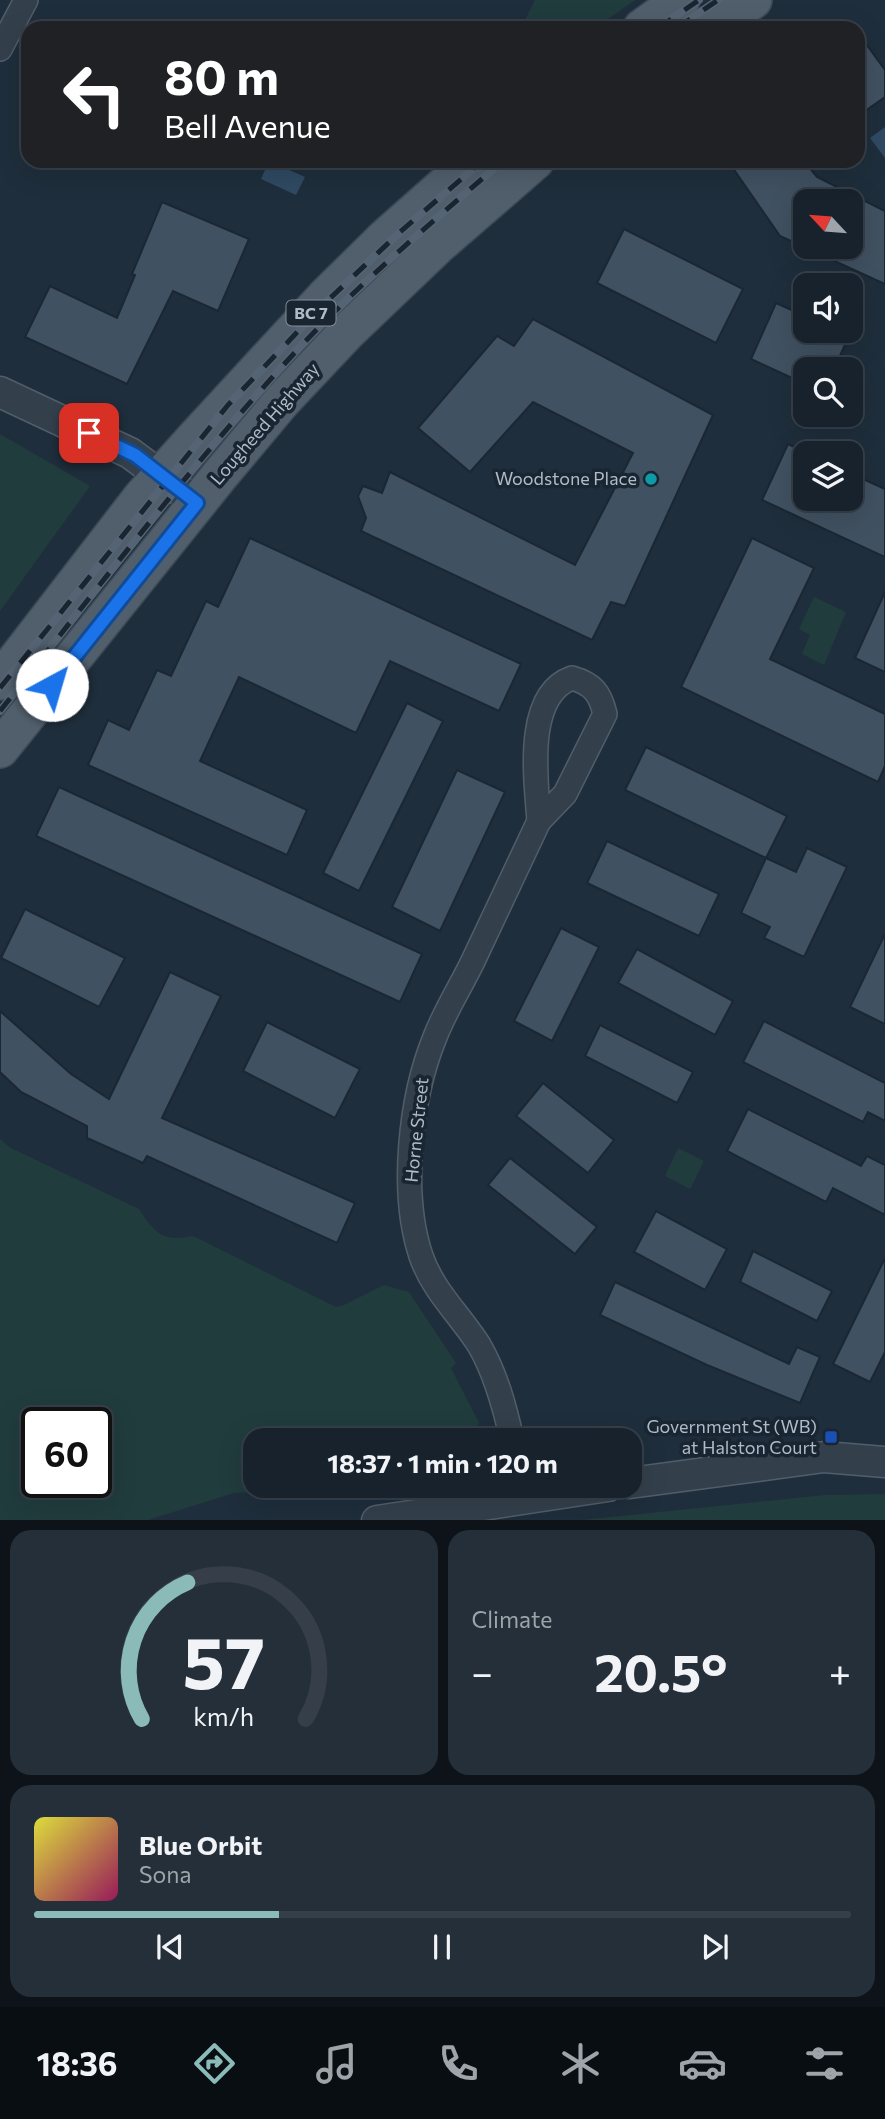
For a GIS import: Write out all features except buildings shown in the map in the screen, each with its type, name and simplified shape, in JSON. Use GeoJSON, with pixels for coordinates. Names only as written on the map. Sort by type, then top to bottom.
{"type":"FeatureCollection","features":[{"type":"Feature","properties":{"kind":"main road"},"geometry":{"type":"LineString","coordinates":[[652,21],[681,0]]}},
{"type":"Feature","properties":{"kind":"main road"},"geometry":{"type":"LineString","coordinates":[[722,21],[753,0]]}},
{"type":"Feature","properties":{"kind":"main road","name":"BC 7"},"geometry":{"type":"LineString","coordinates":[[0,681],[142,497],[326,296],[386,237],[464,168]]}},
{"type":"Feature","properties":{"kind":"main road","name":"Lougheed Highway"},"geometry":{"type":"LineString","coordinates":[[0,749],[282,401],[347,332],[437,246],[527,168]]}},
{"type":"Feature","properties":{"kind":"street"},"geometry":{"type":"LineString","coordinates":[[0,49],[26,0]]}},
{"type":"Feature","properties":{"kind":"street"},"geometry":{"type":"LineString","coordinates":[[0,392],[130,453],[197,503]]}},
{"type":"Feature","properties":{"kind":"street","name":"Horne Street"},"geometry":{"type":"LineString","coordinates":[[509,1428],[503,1400],[479,1346],[440,1296],[421,1256],[410,1205],[416,1105],[425,1062],[435,1035],[539,821],[565,794],[605,714],[600,694],[586,682],[572,678],[559,683],[548,695],[538,725],[539,821]]}},
{"type":"Feature","properties":{"kind":"street"},"geometry":{"type":"LineString","coordinates":[[642,1481],[824,1457],[885,1462]]}},
{"type":"Feature","properties":{"kind":"street"},"geometry":{"type":"LineString","coordinates":[[382,1520],[490,1498]]}},
{"type":"Feature","properties":{"kind":"green space"},"geometry":{"type":"Polygon","coordinates":[[[535,0],[635,0],[605,21],[524,21],[535,0]]]}},
{"type":"Feature","properties":{"kind":"green space"},"geometry":{"type":"Polygon","coordinates":[[[0,434],[90,486],[0,611],[0,434]]]}},
{"type":"Feature","properties":{"kind":"green space"},"geometry":{"type":"Polygon","coordinates":[[[814,597],[846,612],[824,665],[802,654],[810,635],[799,629],[814,597]]]}},
{"type":"Feature","properties":{"kind":"green space"},"geometry":{"type":"Polygon","coordinates":[[[0,1139],[11,1148],[139,1209],[155,1230],[167,1237],[193,1236],[336,1307],[384,1285],[409,1292],[456,1363],[451,1368],[479,1423],[477,1428],[243,1428],[243,1492],[148,1520],[0,1520],[0,1139]]]}},
{"type":"Feature","properties":{"kind":"green space"},"geometry":{"type":"Polygon","coordinates":[[[678,1148],[704,1161],[690,1189],[665,1176],[678,1148]]]}},
{"type":"Feature","properties":{"kind":"green space"},"geometry":{"type":"Polygon","coordinates":[[[885,1494],[885,1520],[582,1520],[825,1495],[885,1494]]]}},
{"type":"Feature","properties":{"kind":"water"},"geometry":{"type":"Polygon","coordinates":[[[885,127],[885,158],[870,138],[885,127]]]}},
{"type":"Feature","properties":{"kind":"water"},"geometry":{"type":"Polygon","coordinates":[[[266,168],[285,168],[305,177],[296,195],[261,179],[266,168]]]}},
{"type":"Feature","properties":{"kind":"railway"},"geometry":{"type":"LineString","coordinates":[[668,21],[699,0]]}},
{"type":"Feature","properties":{"kind":"railway"},"geometry":{"type":"LineString","coordinates":[[687,21],[718,0]]}},
{"type":"Feature","properties":{"kind":"railway"},"geometry":{"type":"LineString","coordinates":[[0,688],[228,405],[323,305],[399,233],[474,168]]}},
{"type":"Feature","properties":{"kind":"railway"},"geometry":{"type":"LineString","coordinates":[[0,711],[184,480],[300,347],[373,275],[495,168]]}},
{"type":"Feature","properties":{"kind":"place","name":"Woodstone Place"},"geometry":{"type":"Point","coordinates":[651,479]}},
{"type":"Feature","properties":{"kind":"place","name":"Government St (WB) at Halston Court"},"geometry":{"type":"Point","coordinates":[831,1437]}},
{"type":"Feature","properties":{"kind":"route"},"geometry":{"type":"LineString","coordinates":[[52,685],[197,503],[135,455],[89,433]]}}]}
